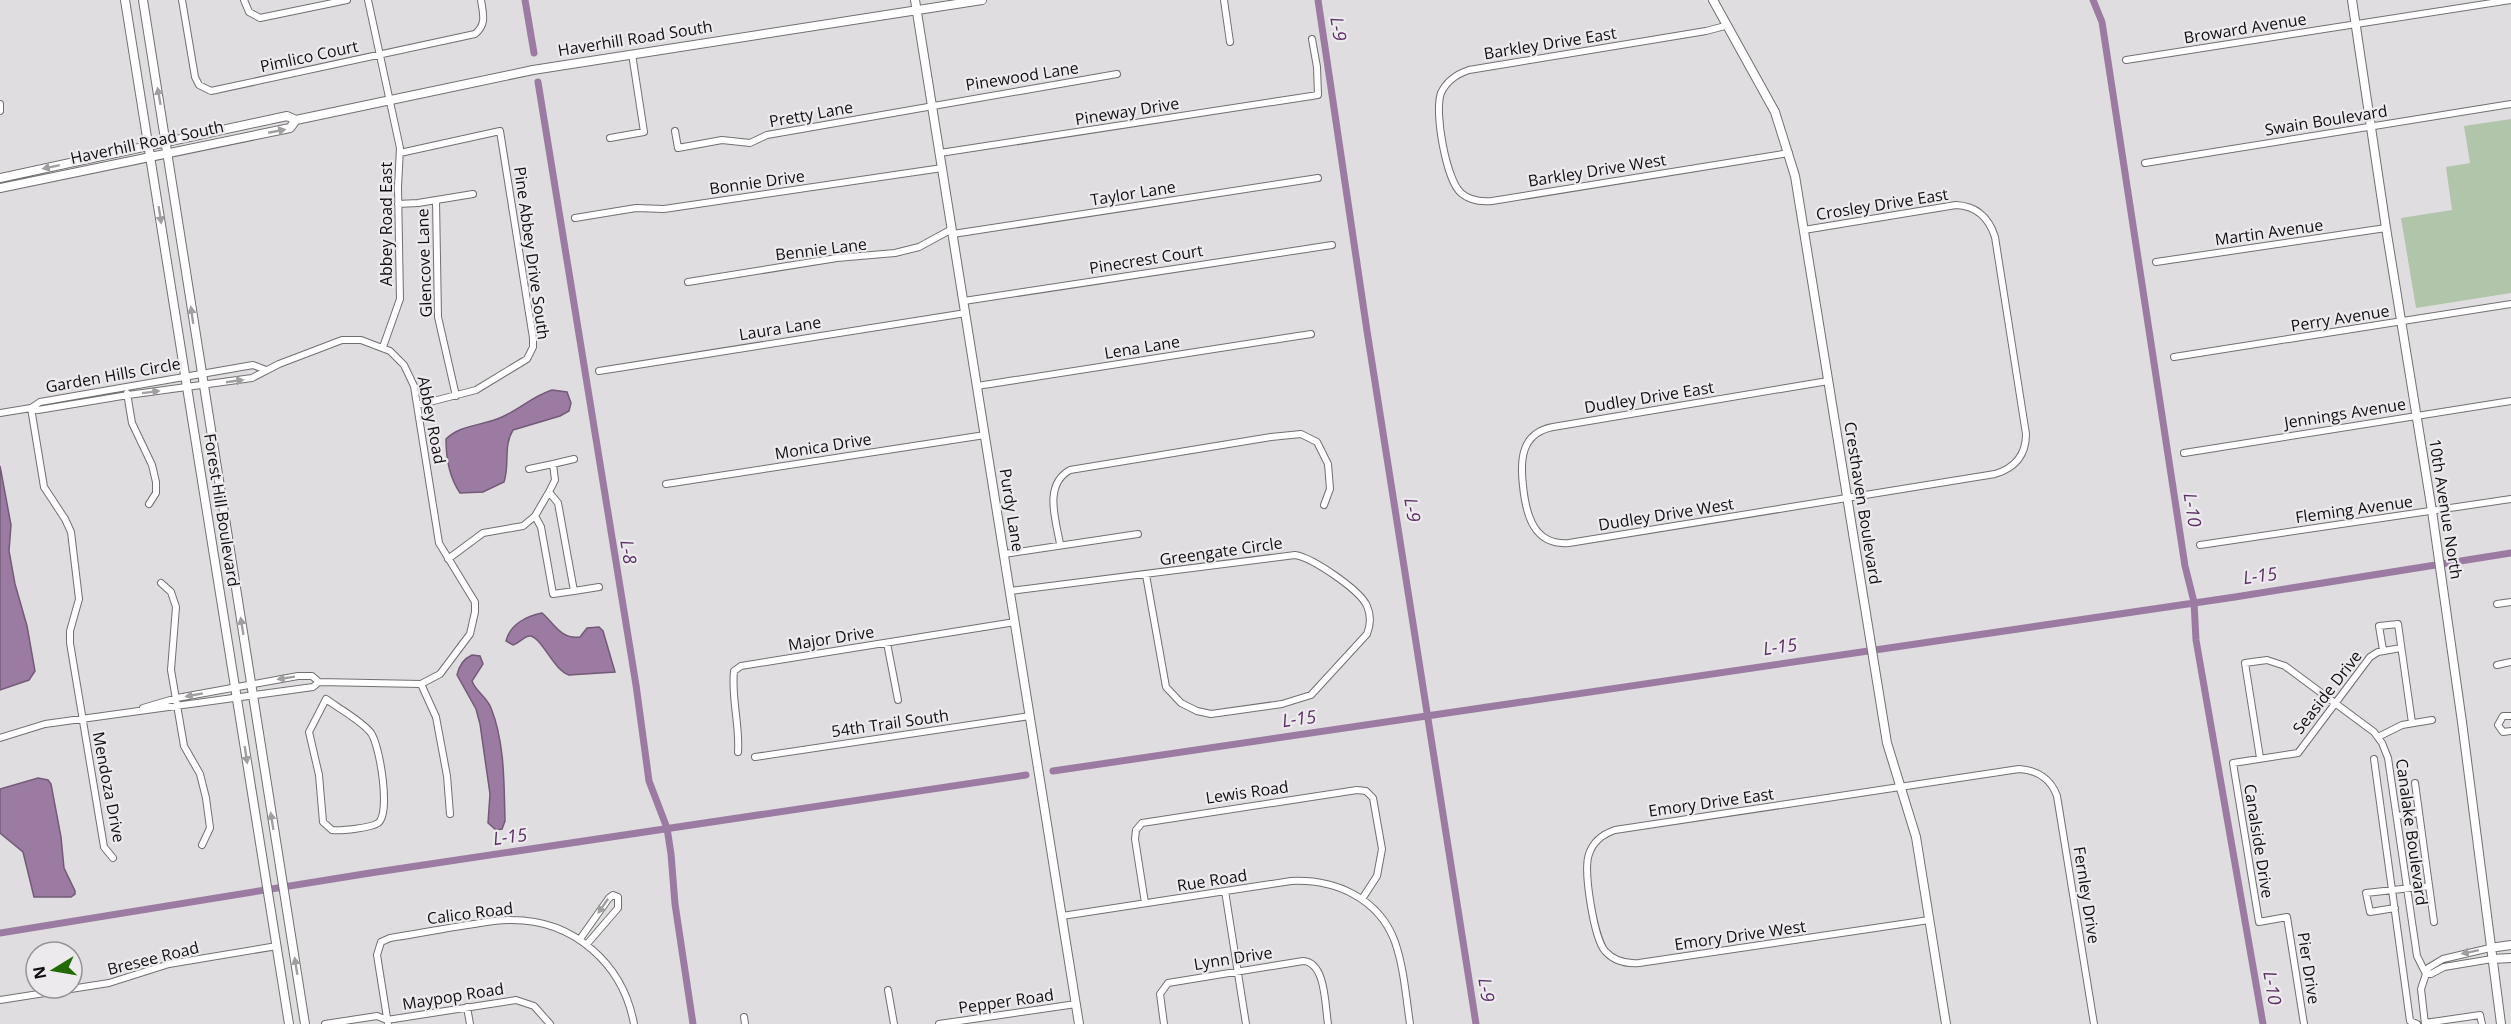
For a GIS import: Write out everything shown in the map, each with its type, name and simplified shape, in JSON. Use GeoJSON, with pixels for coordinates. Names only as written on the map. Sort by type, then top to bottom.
{"type":"FeatureCollection","features":[{"type":"Feature","properties":{"kind":"street","name":"Forest Hill Boulevard"},"geometry":{"type":"LineString","coordinates":[[125,0],[289,1024]]}},
{"type":"Feature","properties":{"kind":"street","name":"Forest Hill Boulevard"},"geometry":{"type":"LineString","coordinates":[[143,0],[169,153],[202,385],[305,1024]]}},
{"type":"Feature","properties":{"kind":"street","name":"Pimlico Court"},"geometry":{"type":"LineString","coordinates":[[182,0],[195,77],[199,85],[207,90],[475,34],[482,28],[484,19],[481,0]]}},
{"type":"Feature","properties":{"kind":"street"},"geometry":{"type":"LineString","coordinates":[[244,0],[249,12],[260,18],[347,0]]}},
{"type":"Feature","properties":{"kind":"street","name":"Abbey Road East"},"geometry":{"type":"LineString","coordinates":[[368,0],[400,153],[399,304],[383,347]]}},
{"type":"Feature","properties":{"kind":"street","name":"Purdy Lane"},"geometry":{"type":"LineString","coordinates":[[915,0],[1079,1024]]}},
{"type":"Feature","properties":{"kind":"street","name":"Haverhill Road South"},"geometry":{"type":"LineString","coordinates":[[0,178],[287,116],[296,120],[533,70],[982,0]]}},
{"type":"Feature","properties":{"kind":"street"},"geometry":{"type":"LineString","coordinates":[[1224,0],[1230,42]]}},
{"type":"Feature","properties":{"kind":"street","name":"Cresthaven Boulevard"},"geometry":{"type":"LineString","coordinates":[[1713,0],[1725,26],[1765,91],[1789,153],[1804,230],[1887,743],[1916,837],[1946,1024]]}},
{"type":"Feature","properties":{"kind":"street","name":"10th Avenue North"},"geometry":{"type":"LineString","coordinates":[[2352,0],[2442,578],[2501,1024]]}},
{"type":"Feature","properties":{"kind":"street","name":"Broward Avenue"},"geometry":{"type":"LineString","coordinates":[[2126,60],[2511,0]]}},
{"type":"Feature","properties":{"kind":"street","name":"Barkley Drive East"},"geometry":{"type":"LineString","coordinates":[[1444,147],[1439,113],[1440,99],[1445,86],[1461,73],[1706,32],[1725,26]]}},
{"type":"Feature","properties":{"kind":"street","name":"Pineway Drive"},"geometry":{"type":"LineString","coordinates":[[940,153],[1318,95],[1317,67],[1312,39]]}},
{"type":"Feature","properties":{"kind":"street"},"geometry":{"type":"LineString","coordinates":[[610,138],[644,132],[632,54]]}},
{"type":"Feature","properties":{"kind":"street","name":"Pinewood Lane"},"geometry":{"type":"LineString","coordinates":[[933,107],[941,103],[1117,74]]}},
{"type":"Feature","properties":{"kind":"street"},"geometry":{"type":"LineString","coordinates":[[0,104],[0,111]]}},
{"type":"Feature","properties":{"kind":"street","name":"Swain Boulevard"},"geometry":{"type":"LineString","coordinates":[[2145,164],[2511,104]]}},
{"type":"Feature","properties":{"kind":"street","name":"Pretty Lane"},"geometry":{"type":"LineString","coordinates":[[675,131],[678,148],[722,140],[750,143],[767,135],[933,107]]}},
{"type":"Feature","properties":{"kind":"street","name":"Haverhill Road South"},"geometry":{"type":"LineString","coordinates":[[0,188],[290,128],[296,120]]}},
{"type":"Feature","properties":{"kind":"street","name":"Pine Abbey Drive South"},"geometry":{"type":"LineString","coordinates":[[400,153],[500,131],[533,347],[523,362],[476,390],[418,405]]}},
{"type":"Feature","properties":{"kind":"street","name":"Barkley Drive West"},"geometry":{"type":"LineString","coordinates":[[1444,147],[1450,177],[1457,189],[1461,194],[1472,199],[1486,202],[1789,153]]}},
{"type":"Feature","properties":{"kind":"street","name":"Bonnie Drive"},"geometry":{"type":"LineString","coordinates":[[574,218],[636,208],[675,207],[942,168]]}},
{"type":"Feature","properties":{"kind":"street","name":"Taylor Lane"},"geometry":{"type":"LineString","coordinates":[[953,232],[1318,178]]}},
{"type":"Feature","properties":{"kind":"street","name":"Glencove Lane"},"geometry":{"type":"LineString","coordinates":[[398,204],[473,194]]}},
{"type":"Feature","properties":{"kind":"street","name":"Glencove Lane"},"geometry":{"type":"LineString","coordinates":[[436,200],[439,322],[456,396]]}},
{"type":"Feature","properties":{"kind":"street","name":"Crosley Drive East"},"geometry":{"type":"LineString","coordinates":[[1804,230],[1956,205],[1974,209],[1985,216],[1992,228],[2010,333],[2026,434],[2025,448],[2015,464],[2008,470],[1995,474],[1847,498]]}},
{"type":"Feature","properties":{"kind":"street","name":"Martin Avenue"},"geometry":{"type":"LineString","coordinates":[[2156,262],[2386,228]]}},
{"type":"Feature","properties":{"kind":"street","name":"Bennie Lane"},"geometry":{"type":"LineString","coordinates":[[688,282],[837,258],[895,253],[919,247],[953,232]]}},
{"type":"Feature","properties":{"kind":"street","name":"Pinecrest Court"},"geometry":{"type":"LineString","coordinates":[[964,301],[1332,245]]}},
{"type":"Feature","properties":{"kind":"street","name":"Perry Avenue"},"geometry":{"type":"LineString","coordinates":[[2174,357],[2511,304]]}},
{"type":"Feature","properties":{"kind":"street","name":"Laura Lane"},"geometry":{"type":"LineString","coordinates":[[599,371],[966,313]]}},
{"type":"Feature","properties":{"kind":"street","name":"Lena Lane"},"geometry":{"type":"LineString","coordinates":[[977,386],[1311,334]]}},
{"type":"Feature","properties":{"kind":"street","name":"Abbey Road"},"geometry":{"type":"LineString","coordinates":[[202,385],[252,378],[266,369],[342,340],[361,340],[383,347],[397,357],[410,375],[418,405],[439,543],[475,602],[470,634],[449,664],[432,680],[421,684]]}},
{"type":"Feature","properties":{"kind":"street","name":"Abbey Road"},"geometry":{"type":"LineString","coordinates":[[201,373],[253,365],[266,369]]}},
{"type":"Feature","properties":{"kind":"street","name":"Garden Hills Circle"},"geometry":{"type":"LineString","coordinates":[[0,413],[31,408],[38,410],[127,392],[201,373]]}},
{"type":"Feature","properties":{"kind":"street","name":"Dudley Drive East"},"geometry":{"type":"LineString","coordinates":[[1523,491],[1521,467],[1524,448],[1536,434],[1548,428],[1828,381]]}},
{"type":"Feature","properties":{"kind":"street","name":"Garden Hills Circle"},"geometry":{"type":"LineString","coordinates":[[127,392],[202,385]]}},
{"type":"Feature","properties":{"kind":"street"},"geometry":{"type":"LineString","coordinates":[[127,392],[132,423],[152,465],[156,482],[156,493],[149,504]]}},
{"type":"Feature","properties":{"kind":"street","name":"Jennings Avenue"},"geometry":{"type":"LineString","coordinates":[[2184,453],[2511,401]]}},
{"type":"Feature","properties":{"kind":"street","name":"Mendoza Drive"},"geometry":{"type":"LineString","coordinates":[[31,408],[44,487],[71,532],[79,599],[69,636],[104,848],[113,858]]}},
{"type":"Feature","properties":{"kind":"street"},"geometry":{"type":"LineString","coordinates":[[1060,544],[1053,502],[1054,490],[1060,477],[1071,470],[1271,437],[1302,434],[1317,442],[1328,464],[1330,489],[1324,505]]}},
{"type":"Feature","properties":{"kind":"street","name":"Monica Drive"},"geometry":{"type":"LineString","coordinates":[[666,484],[985,435]]}},
{"type":"Feature","properties":{"kind":"street"},"geometry":{"type":"LineString","coordinates":[[529,469],[574,459]]}},
{"type":"Feature","properties":{"kind":"street"},"geometry":{"type":"LineString","coordinates":[[448,559],[483,533],[523,526],[535,516],[555,480],[553,464]]}},
{"type":"Feature","properties":{"kind":"street","name":"Dudley Drive West"},"geometry":{"type":"LineString","coordinates":[[1523,491],[1527,515],[1534,529],[1547,539],[1565,543],[1847,498]]}},
{"type":"Feature","properties":{"kind":"street"},"geometry":{"type":"LineString","coordinates":[[549,492],[558,503],[574,591]]}},
{"type":"Feature","properties":{"kind":"street","name":"Fleming Avenue"},"geometry":{"type":"LineString","coordinates":[[2200,546],[2511,499]]}},
{"type":"Feature","properties":{"kind":"street"},"geometry":{"type":"LineString","coordinates":[[535,516],[542,527],[553,594],[599,587]]}},
{"type":"Feature","properties":{"kind":"street"},"geometry":{"type":"LineString","coordinates":[[1004,554],[1138,534]]}},
{"type":"Feature","properties":{"kind":"street","name":"Greengate Circle"},"geometry":{"type":"LineString","coordinates":[[1010,591],[1135,573],[1146,575],[1280,555],[1300,556],[1310,559],[1363,600],[1370,614],[1369,629],[1311,695],[1282,704],[1211,714],[1197,711],[1181,703],[1166,687],[1146,575]]}},
{"type":"Feature","properties":{"kind":"street"},"geometry":{"type":"LineString","coordinates":[[161,583],[171,592],[176,608],[171,654],[184,746],[200,774],[206,798],[210,828],[202,845]]}},
{"type":"Feature","properties":{"kind":"street"},"geometry":{"type":"LineString","coordinates":[[2497,604],[2511,602]]}},
{"type":"Feature","properties":{"kind":"street","name":"Major Drive"},"geometry":{"type":"LineString","coordinates":[[738,752],[733,681],[734,671],[741,666],[1015,622]]}},
{"type":"Feature","properties":{"kind":"street"},"geometry":{"type":"LineString","coordinates":[[2401,648],[2383,651],[2379,626],[2398,624],[2412,723]]}},
{"type":"Feature","properties":{"kind":"street"},"geometry":{"type":"LineString","coordinates":[[887,643],[898,700]]}},
{"type":"Feature","properties":{"kind":"street","name":"Seaside Drive"},"geometry":{"type":"LineString","coordinates":[[2260,758],[2298,753],[2370,657],[2383,651]]}},
{"type":"Feature","properties":{"kind":"street","name":"Canalake Boulevard"},"geometry":{"type":"LineString","coordinates":[[2260,758],[2246,663],[2262,660],[2276,662],[2315,688],[2378,738],[2388,758],[2418,961],[2426,974]]}},
{"type":"Feature","properties":{"kind":"street"},"geometry":{"type":"LineString","coordinates":[[2497,664],[2511,662]]}},
{"type":"Feature","properties":{"kind":"street"},"geometry":{"type":"LineString","coordinates":[[0,738],[35,726],[178,706],[236,692],[251,683],[298,676],[312,676],[319,682],[421,684],[436,717],[447,776],[450,814]]}},
{"type":"Feature","properties":{"kind":"street"},"geometry":{"type":"LineString","coordinates":[[139,711],[148,705],[177,698],[236,692],[253,696],[313,687],[319,682]]}},
{"type":"Feature","properties":{"kind":"street"},"geometry":{"type":"LineString","coordinates":[[326,699],[369,731],[382,771],[383,817],[373,826],[332,830],[323,822],[320,775],[309,728],[326,699]]}},
{"type":"Feature","properties":{"kind":"street","name":"54th Trail South"},"geometry":{"type":"LineString","coordinates":[[754,756],[1030,716]]}},
{"type":"Feature","properties":{"kind":"street"},"geometry":{"type":"LineString","coordinates":[[2511,716],[2503,716],[2498,725],[2503,732],[2511,732]]}},
{"type":"Feature","properties":{"kind":"street"},"geometry":{"type":"LineString","coordinates":[[2378,738],[2393,729],[2432,720]]}},
{"type":"Feature","properties":{"kind":"street","name":"Canalside Drive"},"geometry":{"type":"LineString","coordinates":[[2260,758],[2233,762],[2259,922],[2287,917]]}},
{"type":"Feature","properties":{"kind":"street"},"geometry":{"type":"LineString","coordinates":[[2374,759],[2410,1021],[2422,1024],[2481,1015],[2482,1024]]}},
{"type":"Feature","properties":{"kind":"street","name":"Emory Drive East"},"geometry":{"type":"LineString","coordinates":[[1593,906],[1587,858],[1596,842],[1611,831],[2019,769],[2041,775]]}},
{"type":"Feature","properties":{"kind":"street","name":"Fernley Drive"},"geometry":{"type":"LineString","coordinates":[[2041,775],[2051,784],[2058,801],[2094,1024]]}},
{"type":"Feature","properties":{"kind":"street"},"geometry":{"type":"LineString","coordinates":[[2415,783],[2434,922]]}},
{"type":"Feature","properties":{"kind":"street","name":"Lewis Road"},"geometry":{"type":"LineString","coordinates":[[1145,903],[1135,839],[1136,830],[1147,821],[1357,790],[1366,791],[1375,802],[1382,858],[1377,876],[1362,899]]}},
{"type":"Feature","properties":{"kind":"street"},"geometry":{"type":"LineString","coordinates":[[2397,816],[2419,813]]}},
{"type":"Feature","properties":{"kind":"street","name":"Rue Road"},"geometry":{"type":"LineString","coordinates":[[1062,915],[1305,881],[1332,884],[1362,899],[1381,917],[1394,940],[1410,1024]]}},
{"type":"Feature","properties":{"kind":"street"},"geometry":{"type":"LineString","coordinates":[[2395,908],[2370,912],[2366,892],[2429,886]]}},
{"type":"Feature","properties":{"kind":"street"},"geometry":{"type":"LineString","coordinates":[[1225,891],[1246,1024]]}},
{"type":"Feature","properties":{"kind":"street"},"geometry":{"type":"LineString","coordinates":[[580,939],[609,898],[613,895],[618,897],[618,908],[587,944]]}},
{"type":"Feature","properties":{"kind":"street","name":"Emory Drive West"},"geometry":{"type":"LineString","coordinates":[[1593,906],[1597,935],[1603,948],[1613,957],[1630,964],[1929,920]]}},
{"type":"Feature","properties":{"kind":"street","name":"Pier Drive"},"geometry":{"type":"LineString","coordinates":[[2287,917],[2304,1024]]}},
{"type":"Feature","properties":{"kind":"street","name":"Calico Road"},"geometry":{"type":"LineString","coordinates":[[386,1023],[376,955],[381,942],[390,938],[499,920],[524,920],[563,930],[587,944],[603,959],[620,984],[634,1024]]}},
{"type":"Feature","properties":{"kind":"street"},"geometry":{"type":"LineString","coordinates":[[2422,1024],[2421,989],[2432,965],[2450,957],[2511,945]]}},
{"type":"Feature","properties":{"kind":"street","name":"Bresee Road"},"geometry":{"type":"LineString","coordinates":[[0,1000],[109,983],[169,964],[277,946]]}},
{"type":"Feature","properties":{"kind":"street"},"geometry":{"type":"LineString","coordinates":[[2426,974],[2452,965],[2511,958]]}},
{"type":"Feature","properties":{"kind":"street","name":"Lynn Drive"},"geometry":{"type":"LineString","coordinates":[[1164,1024],[1161,990],[1172,981],[1303,961],[1312,963],[1320,975],[1328,1024]]}},
{"type":"Feature","properties":{"kind":"street"},"geometry":{"type":"LineString","coordinates":[[888,990],[894,1024]]}},
{"type":"Feature","properties":{"kind":"street","name":"Maypop Road"},"geometry":{"type":"LineString","coordinates":[[325,1024],[377,1016],[386,1023],[467,1007],[521,1001],[538,1009],[550,1024]]}},
{"type":"Feature","properties":{"kind":"street","name":"Pepper Road"},"geometry":{"type":"LineString","coordinates":[[939,1024],[1076,1004]]}},
{"type":"Feature","properties":{"kind":"street"},"geometry":{"type":"LineString","coordinates":[[467,1007],[470,1024]]}},
{"type":"Feature","properties":{"kind":"green space"},"geometry":{"type":"Polygon","coordinates":[[[2511,119],[2511,293],[2416,308],[2401,218],[2452,210],[2446,167],[2470,163],[2464,126],[2511,119]]]}},
{"type":"Feature","properties":{"kind":"shaded area"},"geometry":{"type":"Polygon","coordinates":[[[552,390],[567,392],[571,403],[569,411],[560,416],[513,430],[508,442],[504,482],[483,492],[460,493],[449,467],[446,439],[458,430],[502,417],[552,390]]]}},
{"type":"Feature","properties":{"kind":"shaded area"},"geometry":{"type":"Polygon","coordinates":[[[0,466],[11,525],[9,551],[35,671],[29,680],[0,690],[0,466]]]}},
{"type":"Feature","properties":{"kind":"shaded area"},"geometry":{"type":"Polygon","coordinates":[[[542,613],[558,630],[568,636],[580,637],[587,628],[599,627],[603,631],[615,672],[569,675],[558,667],[534,637],[529,636],[513,645],[506,641],[515,625],[542,613]]]}},
{"type":"Feature","properties":{"kind":"shaded area"},"geometry":{"type":"Polygon","coordinates":[[[472,655],[480,656],[483,664],[472,681],[491,708],[499,735],[504,779],[505,821],[502,829],[496,830],[488,823],[490,794],[480,724],[476,709],[457,675],[462,663],[472,655]]]}},
{"type":"Feature","properties":{"kind":"shaded area"},"geometry":{"type":"Polygon","coordinates":[[[38,778],[48,780],[51,784],[64,868],[75,891],[71,897],[34,897],[23,852],[0,833],[0,789],[38,778]]]}},
{"type":"Feature","properties":{"kind":"waterway","name":"L-8"},"geometry":{"type":"LineString","coordinates":[[525,0],[534,53]]}},
{"type":"Feature","properties":{"kind":"waterway","name":"L-9"},"geometry":{"type":"LineString","coordinates":[[1318,0],[1367,331],[1476,1024]]}},
{"type":"Feature","properties":{"kind":"waterway","name":"L-10"},"geometry":{"type":"LineString","coordinates":[[2093,0],[2102,22],[2185,566],[2194,602],[2196,640],[2263,1024]]}},
{"type":"Feature","properties":{"kind":"waterway","name":"L-8"},"geometry":{"type":"LineString","coordinates":[[538,82],[636,685],[649,781],[667,828],[675,904],[693,1024]]}},
{"type":"Feature","properties":{"kind":"waterway","name":"L-15"},"geometry":{"type":"LineString","coordinates":[[1053,771],[2235,597],[2511,553]]}},
{"type":"Feature","properties":{"kind":"waterway","name":"L-15"},"geometry":{"type":"LineString","coordinates":[[0,933],[370,873],[1026,775]]}}]}
